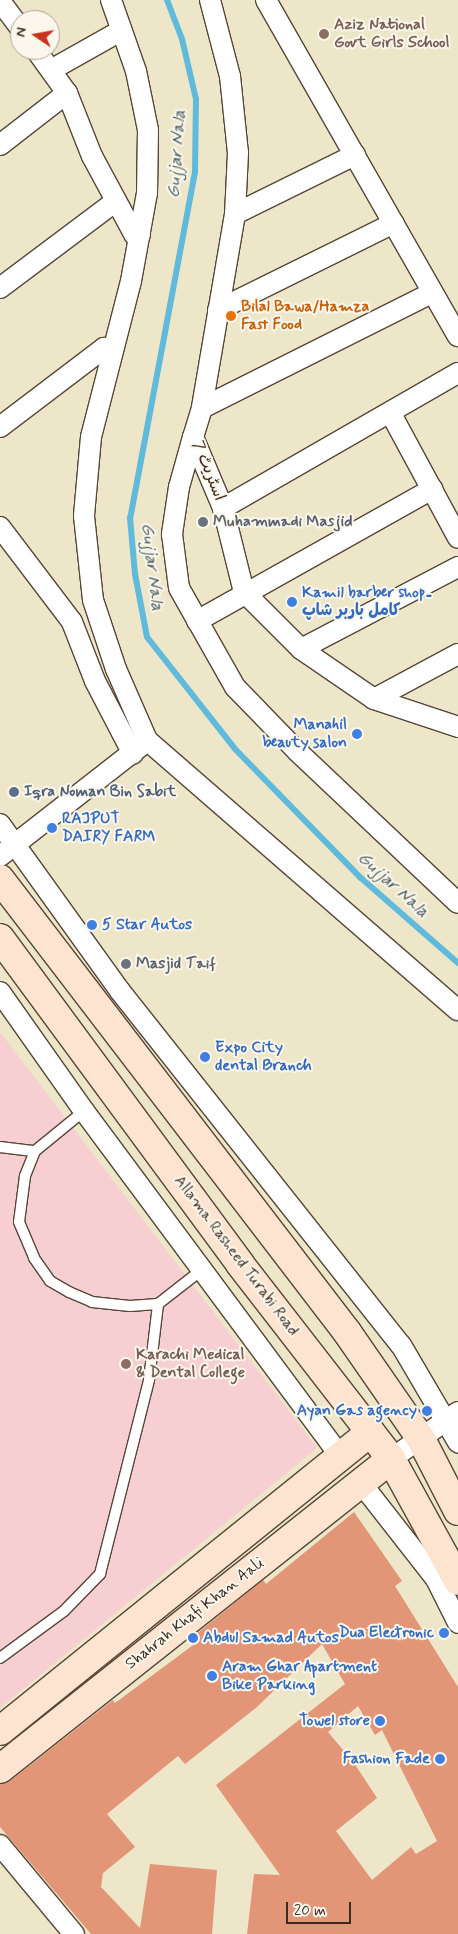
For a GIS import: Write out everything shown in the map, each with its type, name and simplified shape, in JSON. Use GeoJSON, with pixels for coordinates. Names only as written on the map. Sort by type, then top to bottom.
{"type":"FeatureCollection","features":[{"type":"Feature","properties":{"kind":"main road"},"geometry":{"type":"LineString","coordinates":[[0,879],[347,1332],[420,1439],[458,1510]]}},
{"type":"Feature","properties":{"kind":"main road","name":"Allama Rasheed Turabi Road"},"geometry":{"type":"LineString","coordinates":[[0,938],[240,1264],[390,1459],[458,1581]]}},
{"type":"Feature","properties":{"kind":"main road","name":"Shahrah Khafi Khan Aali"},"geometry":{"type":"LineString","coordinates":[[0,1731],[370,1432]]}},
{"type":"Feature","properties":{"kind":"main road","name":"Shahrah Khafi Khan Aali"},"geometry":{"type":"LineString","coordinates":[[0,1768],[390,1459]]}},
{"type":"Feature","properties":{"kind":"street"},"geometry":{"type":"LineString","coordinates":[[111,0],[136,71],[148,130],[147,193],[140,234],[91,437],[84,516],[93,600],[140,747]]}},
{"type":"Feature","properties":{"kind":"street","name":"اسٹریٹ 7"},"geometry":{"type":"LineString","coordinates":[[210,0],[230,76],[238,153],[235,214],[202,408],[193,437],[223,508],[244,592]]}},
{"type":"Feature","properties":{"kind":"street"},"geometry":{"type":"LineString","coordinates":[[266,0],[458,336]]}},
{"type":"Feature","properties":{"kind":"street"},"geometry":{"type":"LineString","coordinates":[[0,1],[10,14]]}},
{"type":"Feature","properties":{"kind":"street"},"geometry":{"type":"LineString","coordinates":[[51,70],[122,30]]}},
{"type":"Feature","properties":{"kind":"street"},"geometry":{"type":"LineString","coordinates":[[44,60],[67,93],[92,156],[134,234],[140,234]]}},
{"type":"Feature","properties":{"kind":"street"},"geometry":{"type":"LineString","coordinates":[[0,144],[67,93]]}},
{"type":"Feature","properties":{"kind":"street"},"geometry":{"type":"LineString","coordinates":[[235,214],[355,155]]}},
{"type":"Feature","properties":{"kind":"street"},"geometry":{"type":"LineString","coordinates":[[0,288],[116,201]]}},
{"type":"Feature","properties":{"kind":"street"},"geometry":{"type":"LineString","coordinates":[[218,310],[394,223]]}},
{"type":"Feature","properties":{"kind":"street"},"geometry":{"type":"LineString","coordinates":[[202,408],[432,293]]}},
{"type":"Feature","properties":{"kind":"street"},"geometry":{"type":"LineString","coordinates":[[0,427],[104,348],[112,351]]}},
{"type":"Feature","properties":{"kind":"street"},"geometry":{"type":"LineString","coordinates":[[223,508],[458,373]]}},
{"type":"Feature","properties":{"kind":"street"},"geometry":{"type":"LineString","coordinates":[[390,412],[458,538]]}},
{"type":"Feature","properties":{"kind":"street"},"geometry":{"type":"LineString","coordinates":[[193,437],[179,487],[172,534],[178,588],[235,687],[325,778],[458,903]]}},
{"type":"Feature","properties":{"kind":"street"},"geometry":{"type":"LineString","coordinates":[[197,621],[244,592],[432,489]]}},
{"type":"Feature","properties":{"kind":"street"},"geometry":{"type":"LineString","coordinates":[[0,527],[72,622],[95,681],[140,747],[458,1010]]}},
{"type":"Feature","properties":{"kind":"street"},"geometry":{"type":"LineString","coordinates":[[300,649],[458,567]]}},
{"type":"Feature","properties":{"kind":"street"},"geometry":{"type":"LineString","coordinates":[[244,592],[300,649],[374,699],[458,727]]}},
{"type":"Feature","properties":{"kind":"street"},"geometry":{"type":"LineString","coordinates":[[374,699],[458,654]]}},
{"type":"Feature","properties":{"kind":"street"},"geometry":{"type":"LineString","coordinates":[[95,681],[116,669]]}},
{"type":"Feature","properties":{"kind":"street"},"geometry":{"type":"LineString","coordinates":[[8,850],[140,747]]}},
{"type":"Feature","properties":{"kind":"street"},"geometry":{"type":"LineString","coordinates":[[0,824],[8,850],[401,1346],[452,1418],[458,1442]]}},
{"type":"Feature","properties":{"kind":"street"},"geometry":{"type":"LineString","coordinates":[[0,992],[84,1111],[204,1268],[340,1456]]}},
{"type":"Feature","properties":{"kind":"street"},"geometry":{"type":"LineString","coordinates":[[390,1459],[452,1418]]}},
{"type":"Feature","properties":{"kind":"street"},"geometry":{"type":"LineString","coordinates":[[360,1483],[436,1579],[458,1623]]}},
{"type":"Feature","properties":{"kind":"street"},"geometry":{"type":"LineString","coordinates":[[0,1845],[74,1934]]}},
{"type":"Feature","properties":{"kind":"lane"},"geometry":{"type":"LineString","coordinates":[[84,1111],[35,1151],[25,1176],[19,1222],[34,1258],[50,1281],[92,1302],[130,1306],[158,1304],[204,1268]]}},
{"type":"Feature","properties":{"kind":"lane"},"geometry":{"type":"LineString","coordinates":[[0,1148],[35,1151]]}},
{"type":"Feature","properties":{"kind":"lane"},"geometry":{"type":"LineString","coordinates":[[0,1658],[64,1611],[100,1574],[150,1380],[158,1304]]}},
{"type":"Feature","properties":{"kind":"shaded area","name":"Karachi Medical & Dental College"},"geometry":{"type":"Polygon","coordinates":[[[0,1032],[317,1448],[0,1708],[0,1032]]]}},
{"type":"Feature","properties":{"kind":"building"},"geometry":{"type":"Polygon","coordinates":[[[354,1512],[402,1581],[395,1586],[458,1687],[458,1934],[247,1934],[254,1874],[280,1875],[216,1785],[345,1684],[322,1644],[257,1707],[185,1764],[178,1756],[107,1814],[135,1847],[103,1873],[101,1887],[140,1928],[150,1864],[217,1870],[212,1934],[91,1934],[0,1827],[0,1784],[10,1781],[113,1700],[115,1703],[200,1640],[195,1635],[263,1580],[266,1584],[354,1512]],[[358,1706],[328,1732],[354,1763],[377,1798],[336,1831],[372,1880],[411,1847],[416,1854],[437,1841],[382,1730],[375,1735],[358,1706]]]}},
{"type":"Feature","properties":{"kind":"waterway","name":"Gujjar Nala"},"geometry":{"type":"LineString","coordinates":[[167,0],[182,39],[196,99],[195,172],[130,518],[135,574],[147,637],[235,749],[361,878],[458,963]]}},
{"type":"Feature","properties":{"kind":"place","name":"Aziz National Govt Girls School"},"geometry":{"type":"Point","coordinates":[324,34]}},
{"type":"Feature","properties":{"kind":"place","name":"Bilal Bawa/Hamza Fast Food"},"geometry":{"type":"Point","coordinates":[231,316]}},
{"type":"Feature","properties":{"kind":"place","name":"Muhammadi Masjid"},"geometry":{"type":"Point","coordinates":[203,522]}},
{"type":"Feature","properties":{"kind":"place","name":"Kamil barber shop۔ کامل باربر شاپ"},"geometry":{"type":"Point","coordinates":[292,602]}},
{"type":"Feature","properties":{"kind":"place","name":"Manahil beauty salon"},"geometry":{"type":"Point","coordinates":[357,734]}},
{"type":"Feature","properties":{"kind":"place","name":"Iqra Noman Bin Sabit"},"geometry":{"type":"Point","coordinates":[14,792]}},
{"type":"Feature","properties":{"kind":"place","name":"RAJPUT DAIRY FARM"},"geometry":{"type":"Point","coordinates":[52,828]}},
{"type":"Feature","properties":{"kind":"place","name":"5 Star Autos"},"geometry":{"type":"Point","coordinates":[92,925]}},
{"type":"Feature","properties":{"kind":"place","name":"Masjid Taif"},"geometry":{"type":"Point","coordinates":[126,964]}},
{"type":"Feature","properties":{"kind":"place","name":"Expo City dental Branch"},"geometry":{"type":"Point","coordinates":[205,1057]}},
{"type":"Feature","properties":{"kind":"place","name":"Karachi Medical & Dental College"},"geometry":{"type":"Point","coordinates":[126,1364]}},
{"type":"Feature","properties":{"kind":"place","name":"Ayan Gas agency"},"geometry":{"type":"Point","coordinates":[427,1411]}},
{"type":"Feature","properties":{"kind":"place","name":"Dua Electronic"},"geometry":{"type":"Point","coordinates":[444,1633]}},
{"type":"Feature","properties":{"kind":"place","name":"Abdul Samad Autos"},"geometry":{"type":"Point","coordinates":[193,1638]}},
{"type":"Feature","properties":{"kind":"place","name":"Aram Ghar Apartment Bike Parking"},"geometry":{"type":"Point","coordinates":[212,1676]}},
{"type":"Feature","properties":{"kind":"place","name":"Towel store"},"geometry":{"type":"Point","coordinates":[380,1721]}},
{"type":"Feature","properties":{"kind":"place","name":"Fashion Fade"},"geometry":{"type":"Point","coordinates":[440,1759]}}]}
